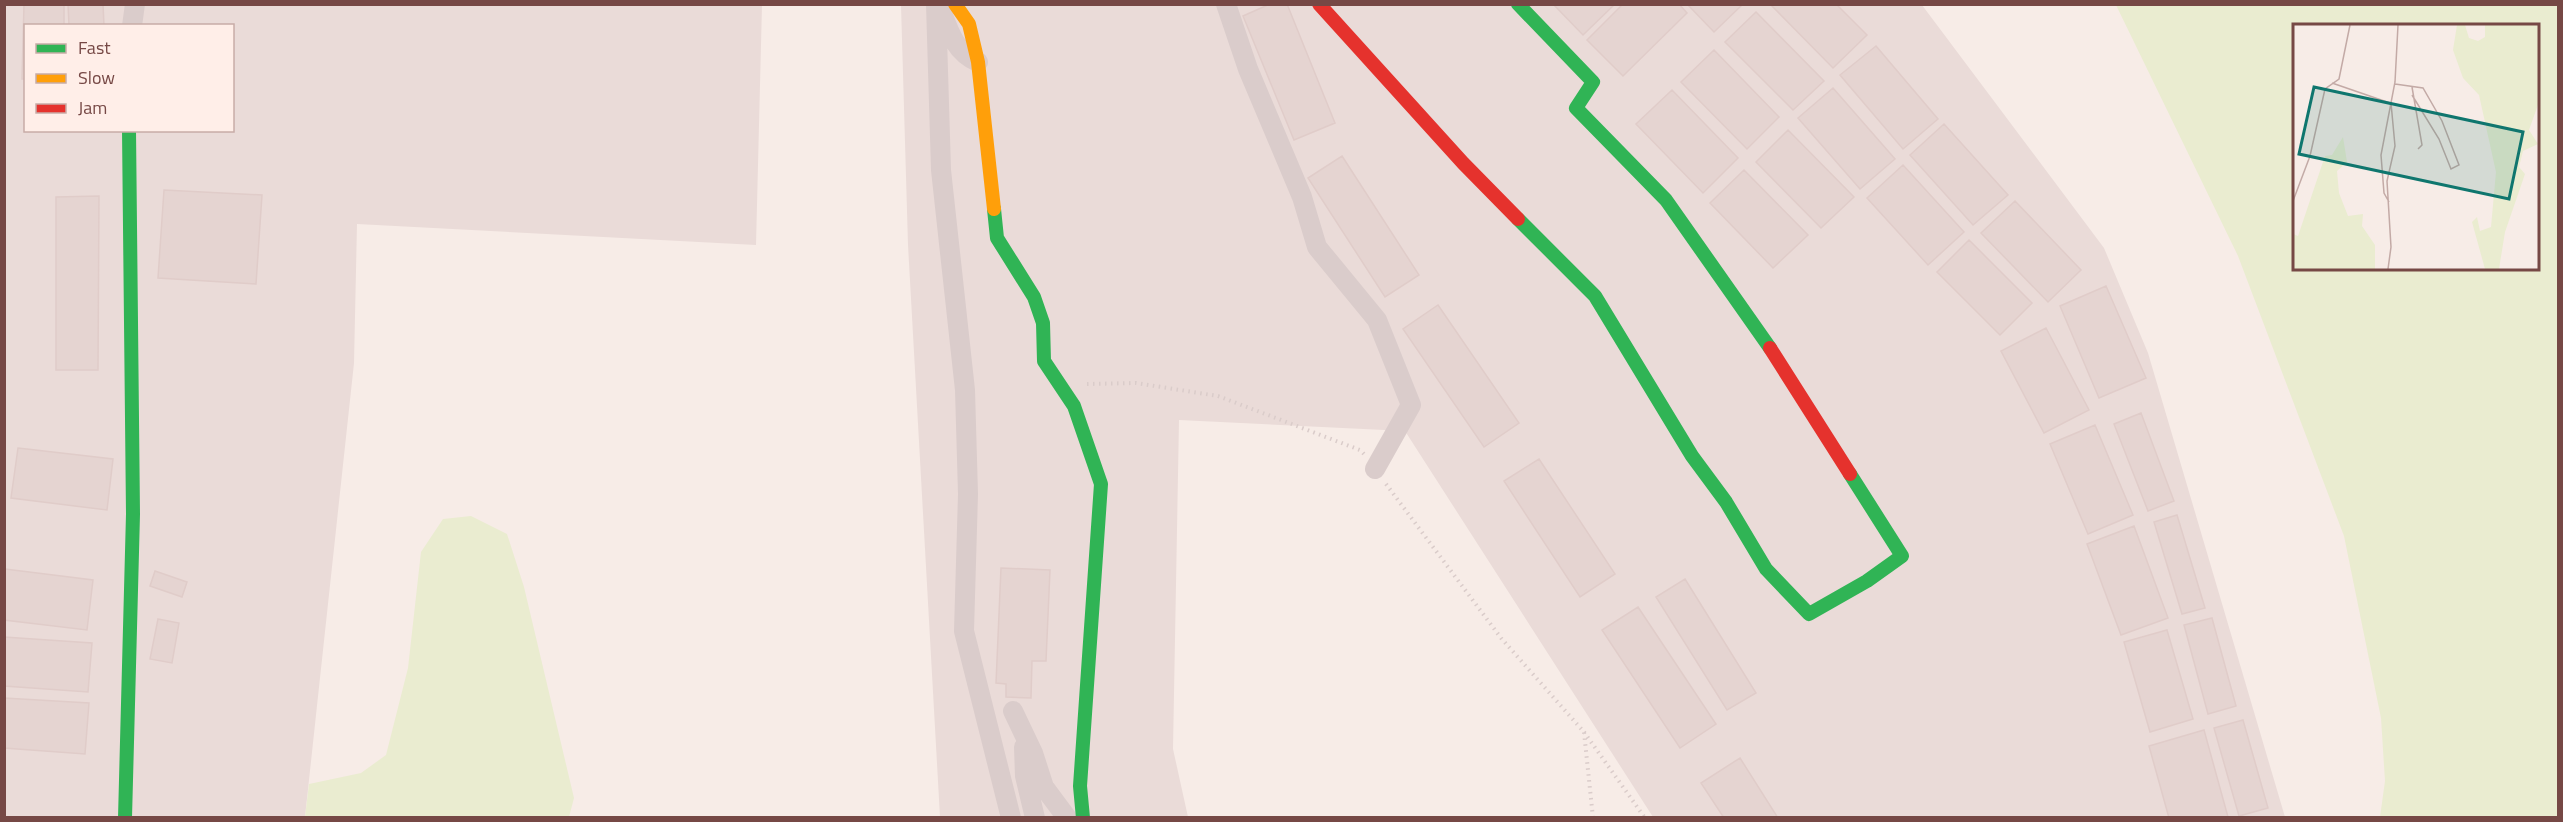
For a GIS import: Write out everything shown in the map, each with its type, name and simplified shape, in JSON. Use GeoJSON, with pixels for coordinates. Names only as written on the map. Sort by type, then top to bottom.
{"type":"FeatureCollection","features":[{"type":"Feature","properties":{"kind":"street"},"geometry":{"type":"LineString","coordinates":[[132,24],[135,4]]}},
{"type":"Feature","properties":{"kind":"street"},"geometry":{"type":"LineString","coordinates":[[938,4],[948,29],[964,57],[978,62]]}},
{"type":"Feature","properties":{"kind":"street"},"geometry":{"type":"LineString","coordinates":[[938,4],[941,170],[965,390],[968,494],[964,631],[1011,818]]}},
{"type":"Feature","properties":{"kind":"street"},"geometry":{"type":"LineString","coordinates":[[956,4],[969,24],[978,62],[997,238],[1034,297],[1043,323],[1044,361],[1074,406],[1101,484],[1080,786],[1083,818]]}},
{"type":"Feature","properties":{"kind":"street"},"geometry":{"type":"LineString","coordinates":[[1226,4],[1248,69],[1302,197],[1317,247],[1377,320],[1411,405],[1375,469]]}},
{"type":"Feature","properties":{"kind":"street"},"geometry":{"type":"LineString","coordinates":[[1319,4],[1463,163],[1595,296],[1692,456],[1726,502],[1766,569],[1809,614],[1867,581],[1902,556],[1765,340],[1666,200],[1576,108],[1593,82],[1518,4]]}},
{"type":"Feature","properties":{"kind":"street"},"geometry":{"type":"LineString","coordinates":[[124,818],[130,700],[133,514],[129,132]]}},
{"type":"Feature","properties":{"kind":"street"},"geometry":{"type":"LineString","coordinates":[[1013,711],[1044,787],[1067,818]]}},
{"type":"Feature","properties":{"kind":"street"},"geometry":{"type":"LineString","coordinates":[[1023,732],[1025,776],[1035,818]]}},
{"type":"Feature","properties":{"kind":"path"},"geometry":{"type":"LineString","coordinates":[[1059,385],[1136,383],[1218,396],[1360,450],[1501,638],[1584,732],[1645,818]]}},
{"type":"Feature","properties":{"kind":"path"},"geometry":{"type":"LineString","coordinates":[[1584,732],[1593,818]]}},
{"type":"Feature","properties":{"kind":"shaded area"},"geometry":{"type":"Polygon","coordinates":[[[5,5],[762,5],[756,245],[357,224],[354,363],[305,817],[5,818],[5,5]]]}},
{"type":"Feature","properties":{"kind":"shaded area"},"geometry":{"type":"Polygon","coordinates":[[[901,5],[1922,5],[2104,248],[2148,353],[2285,817],[1653,817],[1405,431],[1179,420],[1173,749],[1188,817],[940,817],[908,245],[901,5]]]}},
{"type":"Feature","properties":{"kind":"green space"},"geometry":{"type":"Polygon","coordinates":[[[2116,5],[2558,5],[2558,817],[2380,817],[2385,781],[2381,718],[2344,536],[2238,256],[2116,5]]]}},
{"type":"Feature","properties":{"kind":"green space"},"geometry":{"type":"Polygon","coordinates":[[[471,516],[507,534],[524,587],[574,798],[569,817],[305,817],[309,784],[361,773],[386,755],[408,668],[421,552],[443,519],[471,516]]]}},
{"type":"Feature","properties":{"kind":"building"},"geometry":{"type":"Polygon","coordinates":[[[24,4],[64,4],[64,24],[24,24],[24,79],[22,79],[24,4]]]}},
{"type":"Feature","properties":{"kind":"building"},"geometry":{"type":"Polygon","coordinates":[[[68,4],[103,4],[104,24],[69,24],[68,4]]]}},
{"type":"Feature","properties":{"kind":"building"},"geometry":{"type":"Polygon","coordinates":[[[1270,4],[1287,4],[1335,123],[1294,140],[1243,16],[1270,4]]]}},
{"type":"Feature","properties":{"kind":"building"},"geometry":{"type":"Polygon","coordinates":[[[1553,4],[1615,4],[1583,35],[1553,4]]]}},
{"type":"Feature","properties":{"kind":"building"},"geometry":{"type":"Polygon","coordinates":[[[1623,4],[1679,4],[1687,13],[1623,76],[1587,40],[1623,4]]]}},
{"type":"Feature","properties":{"kind":"building"},"geometry":{"type":"Polygon","coordinates":[[[1687,4],[1743,4],[1714,32],[1687,4]]]}},
{"type":"Feature","properties":{"kind":"building"},"geometry":{"type":"Polygon","coordinates":[[[1770,4],[1836,4],[1867,35],[1833,68],[1770,4]]]}},
{"type":"Feature","properties":{"kind":"building"},"geometry":{"type":"Polygon","coordinates":[[[1756,12],[1824,81],[1793,110],[1725,42],[1756,12]]]}},
{"type":"Feature","properties":{"kind":"building"},"geometry":{"type":"Polygon","coordinates":[[[1876,46],[1938,119],[1903,149],[1840,75],[1876,46]]]}},
{"type":"Feature","properties":{"kind":"building"},"geometry":{"type":"Polygon","coordinates":[[[1714,50],[1779,117],[1747,149],[1681,82],[1714,50]]]}},
{"type":"Feature","properties":{"kind":"building"},"geometry":{"type":"Polygon","coordinates":[[[1833,88],[1895,159],[1860,189],[1798,118],[1833,88]]]}},
{"type":"Feature","properties":{"kind":"building"},"geometry":{"type":"Polygon","coordinates":[[[1672,90],[1738,158],[1703,193],[1636,124],[1672,90]]]}},
{"type":"Feature","properties":{"kind":"building"},"geometry":{"type":"Polygon","coordinates":[[[1944,124],[2008,195],[1973,225],[1910,155],[1944,124]]]}},
{"type":"Feature","properties":{"kind":"building"},"geometry":{"type":"Polygon","coordinates":[[[1788,130],[1854,197],[1821,228],[1756,162],[1788,130]]]}},
{"type":"Feature","properties":{"kind":"building"},"geometry":{"type":"Polygon","coordinates":[[[1342,156],[1419,275],[1385,297],[1308,178],[1342,156]]]}},
{"type":"Feature","properties":{"kind":"building"},"geometry":{"type":"Polygon","coordinates":[[[1903,165],[1964,232],[1928,265],[1867,198],[1903,165]]]}},
{"type":"Feature","properties":{"kind":"building"},"geometry":{"type":"Polygon","coordinates":[[[1744,170],[1808,235],[1773,268],[1710,203],[1744,170]]]}},
{"type":"Feature","properties":{"kind":"building"},"geometry":{"type":"Polygon","coordinates":[[[164,190],[262,195],[256,284],[158,278],[164,190]]]}},
{"type":"Feature","properties":{"kind":"building"},"geometry":{"type":"Polygon","coordinates":[[[99,196],[98,370],[56,370],[56,197],[99,196]]]}},
{"type":"Feature","properties":{"kind":"building"},"geometry":{"type":"Polygon","coordinates":[[[2015,201],[2081,270],[2048,302],[1981,233],[2015,201]]]}},
{"type":"Feature","properties":{"kind":"building"},"geometry":{"type":"Polygon","coordinates":[[[1969,240],[2032,303],[2000,335],[1937,272],[1969,240]]]}},
{"type":"Feature","properties":{"kind":"building"},"geometry":{"type":"Polygon","coordinates":[[[2106,286],[2146,378],[2099,398],[2060,306],[2106,286]]]}},
{"type":"Feature","properties":{"kind":"building"},"geometry":{"type":"Polygon","coordinates":[[[1438,305],[1519,423],[1484,447],[1403,329],[1438,305]]]}},
{"type":"Feature","properties":{"kind":"building"},"geometry":{"type":"Polygon","coordinates":[[[2046,328],[2089,410],[2044,433],[2001,351],[2046,328]]]}},
{"type":"Feature","properties":{"kind":"building"},"geometry":{"type":"Polygon","coordinates":[[[2141,413],[2174,501],[2148,511],[2114,424],[2141,413]]]}},
{"type":"Feature","properties":{"kind":"building"},"geometry":{"type":"Polygon","coordinates":[[[2095,425],[2133,515],[2088,534],[2050,444],[2095,425]]]}},
{"type":"Feature","properties":{"kind":"building"},"geometry":{"type":"Polygon","coordinates":[[[18,448],[113,459],[107,510],[11,498],[18,448]]]}},
{"type":"Feature","properties":{"kind":"building"},"geometry":{"type":"Polygon","coordinates":[[[1539,459],[1615,574],[1580,597],[1504,481],[1539,459]]]}},
{"type":"Feature","properties":{"kind":"building"},"geometry":{"type":"Polygon","coordinates":[[[2177,515],[2205,608],[2182,614],[2154,522],[2177,515]]]}},
{"type":"Feature","properties":{"kind":"building"},"geometry":{"type":"Polygon","coordinates":[[[2134,526],[2168,618],[2121,635],[2087,544],[2134,526]]]}},
{"type":"Feature","properties":{"kind":"building"},"geometry":{"type":"Polygon","coordinates":[[[1001,568],[1050,570],[1046,661],[1032,661],[1031,698],[1006,697],[1006,684],[996,683],[1001,568]]]}},
{"type":"Feature","properties":{"kind":"building"},"geometry":{"type":"Polygon","coordinates":[[[5,569],[93,580],[87,630],[4,620],[5,569]]]}},
{"type":"Feature","properties":{"kind":"building"},"geometry":{"type":"Polygon","coordinates":[[[155,571],[187,582],[182,597],[150,586],[155,571]]]}},
{"type":"Feature","properties":{"kind":"building"},"geometry":{"type":"Polygon","coordinates":[[[1685,579],[1756,693],[1727,710],[1656,597],[1685,579]]]}},
{"type":"Feature","properties":{"kind":"building"},"geometry":{"type":"Polygon","coordinates":[[[1638,607],[1716,724],[1680,748],[1602,630],[1638,607]]]}},
{"type":"Feature","properties":{"kind":"building"},"geometry":{"type":"Polygon","coordinates":[[[2212,618],[2236,706],[2208,714],[2184,625],[2212,618]]]}},
{"type":"Feature","properties":{"kind":"building"},"geometry":{"type":"Polygon","coordinates":[[[158,619],[179,623],[172,663],[150,659],[158,619]]]}},
{"type":"Feature","properties":{"kind":"building"},"geometry":{"type":"Polygon","coordinates":[[[2167,630],[2193,719],[2150,732],[2124,642],[2167,630]]]}},
{"type":"Feature","properties":{"kind":"building"},"geometry":{"type":"Polygon","coordinates":[[[4,637],[92,643],[88,692],[4,686],[4,637]]]}},
{"type":"Feature","properties":{"kind":"building"},"geometry":{"type":"Polygon","coordinates":[[[4,698],[89,703],[85,754],[4,748],[4,698]]]}},
{"type":"Feature","properties":{"kind":"building"},"geometry":{"type":"Polygon","coordinates":[[[2243,720],[2268,808],[2239,816],[2214,728],[2243,720]]]}},
{"type":"Feature","properties":{"kind":"building"},"geometry":{"type":"Polygon","coordinates":[[[2204,730],[2228,817],[2169,818],[2149,746],[2204,730]]]}},
{"type":"Feature","properties":{"kind":"building"},"geometry":{"type":"Polygon","coordinates":[[[1740,758],[1778,818],[1724,818],[1701,783],[1740,758]]]}},
{"type":"Feature","properties":{"kind":"traffic: fast"},"geometry":{"type":"LineString","coordinates":[[1518,4],[1593,82],[1576,108],[1666,200],[1770,348]]}},
{"type":"Feature","properties":{"kind":"traffic: fast"},"geometry":{"type":"LineString","coordinates":[[125,818],[133,514],[129,132]]}},
{"type":"Feature","properties":{"kind":"traffic: fast"},"geometry":{"type":"LineString","coordinates":[[994,209],[997,238],[1034,297],[1043,323],[1044,361],[1074,406],[1101,484],[1080,786],[1083,818]]}},
{"type":"Feature","properties":{"kind":"traffic: fast"},"geometry":{"type":"LineString","coordinates":[[1518,219],[1595,296],[1692,456],[1726,502],[1766,569],[1809,614],[1867,581],[1902,556],[1850,474]]}},
{"type":"Feature","properties":{"kind":"traffic: slow"},"geometry":{"type":"LineString","coordinates":[[955,4],[969,24],[978,62],[994,209]]}},
{"type":"Feature","properties":{"kind":"traffic: jam"},"geometry":{"type":"LineString","coordinates":[[1319,4],[1463,163],[1518,219]]}},
{"type":"Feature","properties":{"kind":"traffic: jam"},"geometry":{"type":"LineString","coordinates":[[1770,348],[1850,474]]}}]}
